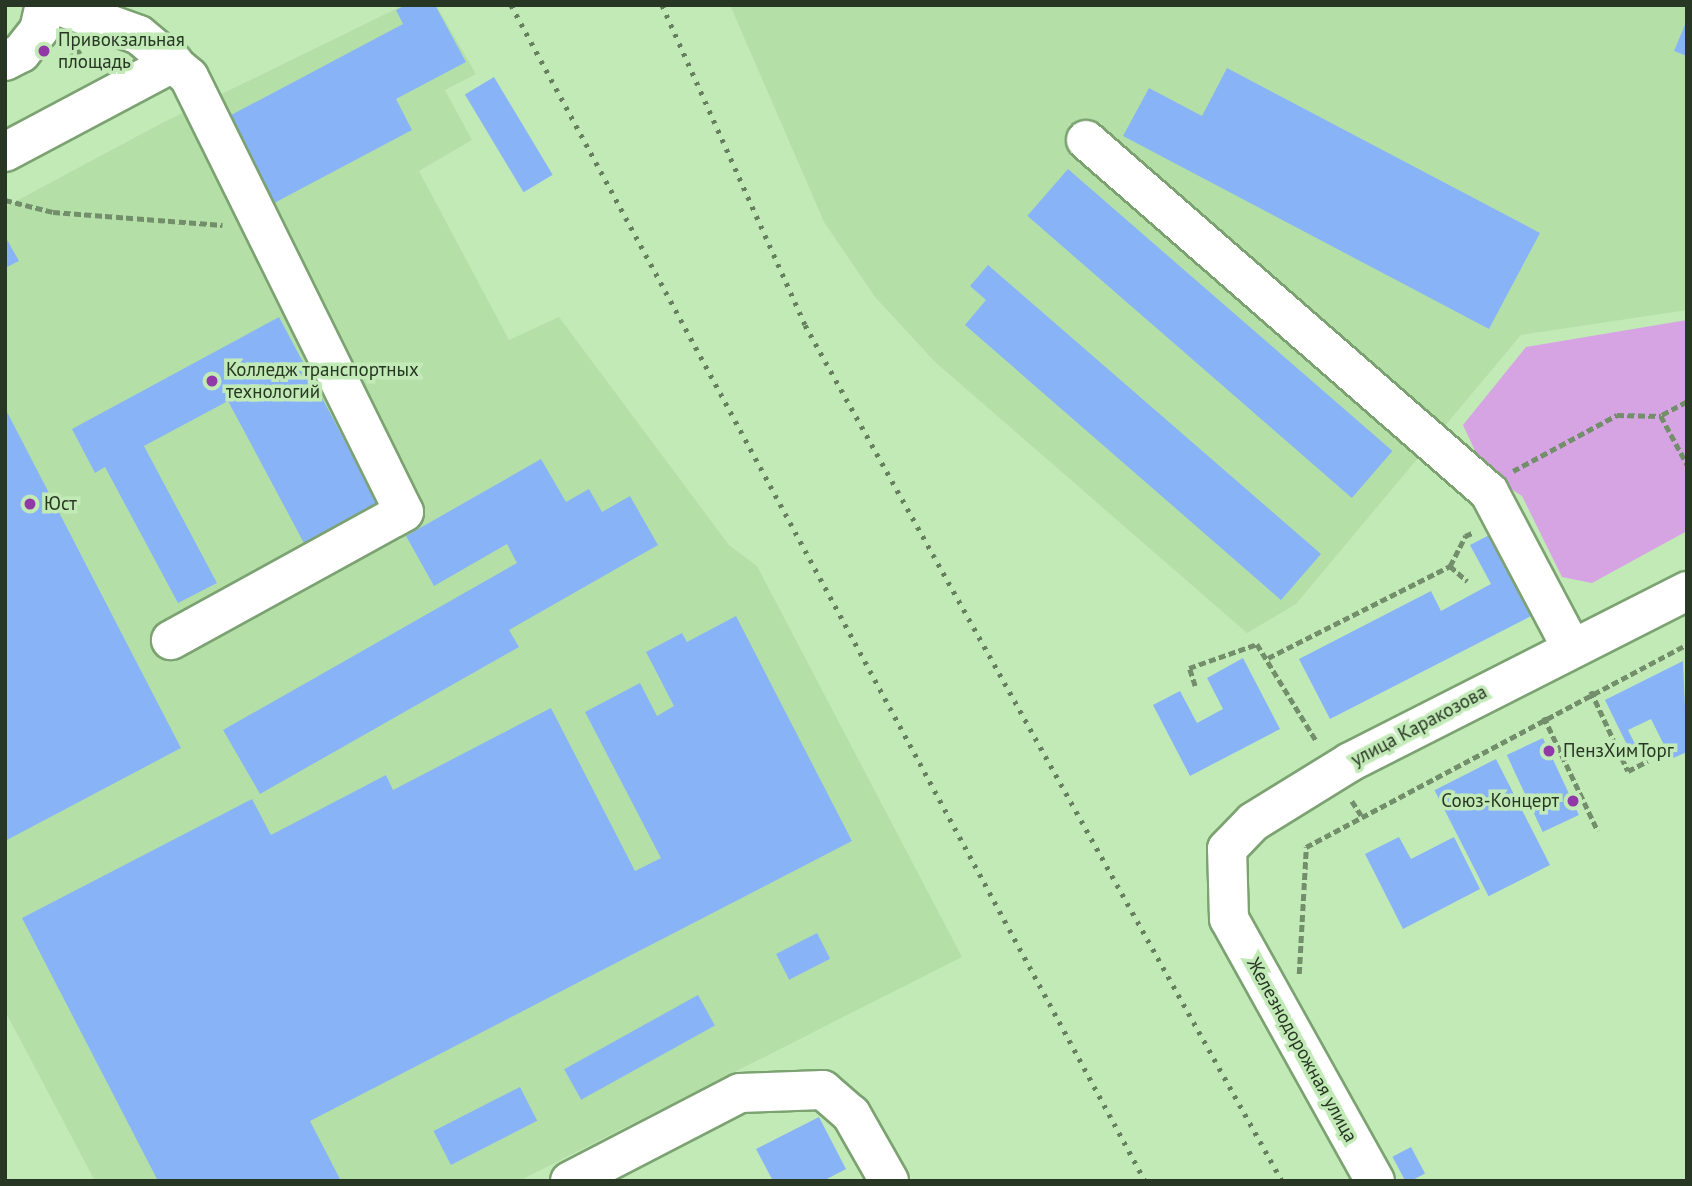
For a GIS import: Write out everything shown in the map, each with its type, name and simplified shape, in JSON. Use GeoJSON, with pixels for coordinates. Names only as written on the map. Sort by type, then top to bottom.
{"type":"FeatureCollection","features":[{"type":"Feature","properties":{"kind":"street"},"geometry":{"type":"LineString","coordinates":[[5,61],[21,52],[38,30],[46,5]]}},
{"type":"Feature","properties":{"kind":"street"},"geometry":{"type":"LineString","coordinates":[[56,5],[139,35],[189,77],[404,512],[171,640]]}},
{"type":"Feature","properties":{"kind":"street"},"geometry":{"type":"LineString","coordinates":[[5,152],[174,62]]}},
{"type":"Feature","properties":{"kind":"street"},"geometry":{"type":"LineString","coordinates":[[1086,140],[1489,492],[1571,648]]}},
{"type":"Feature","properties":{"kind":"street","name":"улица Каракозова"},"geometry":{"type":"LineString","coordinates":[[1229,919],[1227,849],[1253,822],[1335,772],[1571,648],[1687,591]]}},
{"type":"Feature","properties":{"kind":"street","name":"Железнодорожная улица"},"geometry":{"type":"LineString","coordinates":[[1229,919],[1375,1181]]}},
{"type":"Feature","properties":{"kind":"street"},"geometry":{"type":"LineString","coordinates":[[570,1181],[740,1093],[823,1090],[851,1114],[889,1181]]}},
{"type":"Feature","properties":{"kind":"path"},"geometry":{"type":"LineString","coordinates":[[5,201],[53,212],[265,230]]}},
{"type":"Feature","properties":{"kind":"path"},"geometry":{"type":"LineString","coordinates":[[1503,517],[1514,469],[1617,415],[1661,416],[1687,402]]}},
{"type":"Feature","properties":{"kind":"path"},"geometry":{"type":"LineString","coordinates":[[1661,416],[1687,464]]}},
{"type":"Feature","properties":{"kind":"path"},"geometry":{"type":"LineString","coordinates":[[1268,658],[1450,566],[1467,581]]}},
{"type":"Feature","properties":{"kind":"path"},"geometry":{"type":"LineString","coordinates":[[1195,686],[1189,668],[1256,644],[1268,658],[1361,816]]}},
{"type":"Feature","properties":{"kind":"path"},"geometry":{"type":"LineString","coordinates":[[1299,989],[1306,847],[1591,691],[1687,644]]}},
{"type":"Feature","properties":{"kind":"path"},"geometry":{"type":"LineString","coordinates":[[1591,691],[1628,771],[1648,761]]}},
{"type":"Feature","properties":{"kind":"path"},"geometry":{"type":"LineString","coordinates":[[1544,717],[1598,831]]}},
{"type":"Feature","properties":{"kind":"shaded area"},"geometry":{"type":"Polygon","coordinates":[[[404,5],[436,5],[476,74],[445,90],[472,140],[419,171],[509,340],[559,317],[729,545],[757,566],[962,957],[519,1181],[95,1181],[5,1011],[5,207],[164,122],[404,5]]]}},
{"type":"Feature","properties":{"kind":"shaded area"},"geometry":{"type":"Polygon","coordinates":[[[730,5],[1687,5],[1687,310],[1521,335],[1296,604],[1247,633],[935,362],[875,297],[824,222],[730,5]]]}},
{"type":"Feature","properties":{"kind":"shaded area"},"geometry":{"type":"Polygon","coordinates":[[[1687,320],[1687,531],[1592,583],[1562,577],[1522,496],[1485,472],[1463,425],[1526,347],[1687,320]]]}},
{"type":"Feature","properties":{"kind":"building"},"geometry":{"type":"Polygon","coordinates":[[[406,5],[435,5],[466,62],[396,99],[412,130],[261,210],[216,123],[403,24],[396,10],[406,5]]]}},
{"type":"Feature","properties":{"kind":"building"},"geometry":{"type":"Polygon","coordinates":[[[1687,20],[1687,56],[1674,51],[1687,20]]]}},
{"type":"Feature","properties":{"kind":"building"},"geometry":{"type":"Polygon","coordinates":[[[1227,68],[1540,233],[1489,329],[1123,136],[1149,88],[1202,116],[1227,68]]]}},
{"type":"Feature","properties":{"kind":"building"},"geometry":{"type":"Polygon","coordinates":[[[494,77],[553,175],[524,192],[465,95],[494,77]]]}},
{"type":"Feature","properties":{"kind":"building"},"geometry":{"type":"Polygon","coordinates":[[[1068,169],[1393,451],[1352,498],[1027,216],[1068,169]]]}},
{"type":"Feature","properties":{"kind":"building"},"geometry":{"type":"Polygon","coordinates":[[[5,236],[19,261],[5,268],[5,236]]]}},
{"type":"Feature","properties":{"kind":"building"},"geometry":{"type":"Polygon","coordinates":[[[988,265],[1321,554],[1281,600],[965,325],[986,300],[970,286],[988,265]]]}},
{"type":"Feature","properties":{"kind":"building"},"geometry":{"type":"Polygon","coordinates":[[[279,317],[379,505],[305,545],[228,401],[144,446],[217,583],[178,603],[105,467],[95,473],[72,429],[279,317]]]}},
{"type":"Feature","properties":{"kind":"building"},"geometry":{"type":"Polygon","coordinates":[[[5,408],[181,748],[5,841],[5,408]]]}},
{"type":"Feature","properties":{"kind":"building"},"geometry":{"type":"Polygon","coordinates":[[[541,459],[566,502],[589,489],[602,512],[630,496],[658,545],[509,630],[519,647],[260,794],[223,730],[517,563],[507,544],[434,586],[406,536],[541,459]]]}},
{"type":"Feature","properties":{"kind":"building"},"geometry":{"type":"Polygon","coordinates":[[[1499,530],[1541,611],[1330,719],[1299,659],[1431,591],[1441,611],[1491,584],[1470,545],[1499,530]]]}},
{"type":"Feature","properties":{"kind":"building"},"geometry":{"type":"Polygon","coordinates":[[[736,616],[852,841],[310,1121],[341,1181],[158,1181],[22,918],[252,799],[271,835],[386,775],[393,790],[551,708],[635,871],[661,858],[585,712],[640,683],[657,716],[674,706],[646,652],[682,633],[687,642],[736,616]]]}},
{"type":"Feature","properties":{"kind":"building"},"geometry":{"type":"Polygon","coordinates":[[[1243,658],[1280,729],[1190,776],[1153,705],[1180,691],[1197,723],[1223,709],[1207,678],[1243,658]]]}},
{"type":"Feature","properties":{"kind":"building"},"geometry":{"type":"Polygon","coordinates":[[[1683,661],[1687,752],[1671,759],[1651,719],[1628,730],[1636,746],[1629,749],[1605,700],[1683,661]]]}},
{"type":"Feature","properties":{"kind":"building"},"geometry":{"type":"Polygon","coordinates":[[[1543,738],[1579,815],[1543,832],[1507,755],[1543,738]]]}},
{"type":"Feature","properties":{"kind":"building"},"geometry":{"type":"Polygon","coordinates":[[[1496,759],[1550,865],[1489,896],[1435,790],[1496,759]]]}},
{"type":"Feature","properties":{"kind":"building"},"geometry":{"type":"Polygon","coordinates":[[[1399,837],[1411,859],[1454,837],[1480,889],[1403,929],[1365,854],[1399,837]]]}},
{"type":"Feature","properties":{"kind":"building"},"geometry":{"type":"Polygon","coordinates":[[[817,933],[830,959],[789,980],[776,954],[817,933]]]}},
{"type":"Feature","properties":{"kind":"building"},"geometry":{"type":"Polygon","coordinates":[[[698,995],[715,1026],[581,1100],[564,1069],[698,995]]]}},
{"type":"Feature","properties":{"kind":"building"},"geometry":{"type":"Polygon","coordinates":[[[520,1087],[537,1121],[451,1165],[434,1131],[520,1087]]]}},
{"type":"Feature","properties":{"kind":"building"},"geometry":{"type":"Polygon","coordinates":[[[819,1117],[846,1169],[823,1181],[773,1181],[756,1149],[819,1117]]]}},
{"type":"Feature","properties":{"kind":"building"},"geometry":{"type":"Polygon","coordinates":[[[1411,1147],[1425,1173],[1405,1181],[1392,1157],[1411,1147]]]}},
{"type":"Feature","properties":{"kind":"railway"},"geometry":{"type":"LineString","coordinates":[[511,5],[1145,1181]]}},
{"type":"Feature","properties":{"kind":"railway"},"geometry":{"type":"LineString","coordinates":[[662,5],[805,325],[1282,1181]]}},
{"type":"Feature","properties":{"kind":"place","name":"Привокзальная площадь"},"geometry":{"type":"Point","coordinates":[44,51]}},
{"type":"Feature","properties":{"kind":"place","name":"Колледж транспортных технологий"},"geometry":{"type":"Point","coordinates":[212,381]}},
{"type":"Feature","properties":{"kind":"place","name":"Юст"},"geometry":{"type":"Point","coordinates":[30,504]}},
{"type":"Feature","properties":{"kind":"place","name":"ПензХимТорг"},"geometry":{"type":"Point","coordinates":[1549,751]}},
{"type":"Feature","properties":{"kind":"place","name":"Союз-Концерт"},"geometry":{"type":"Point","coordinates":[1573,801]}}]}
